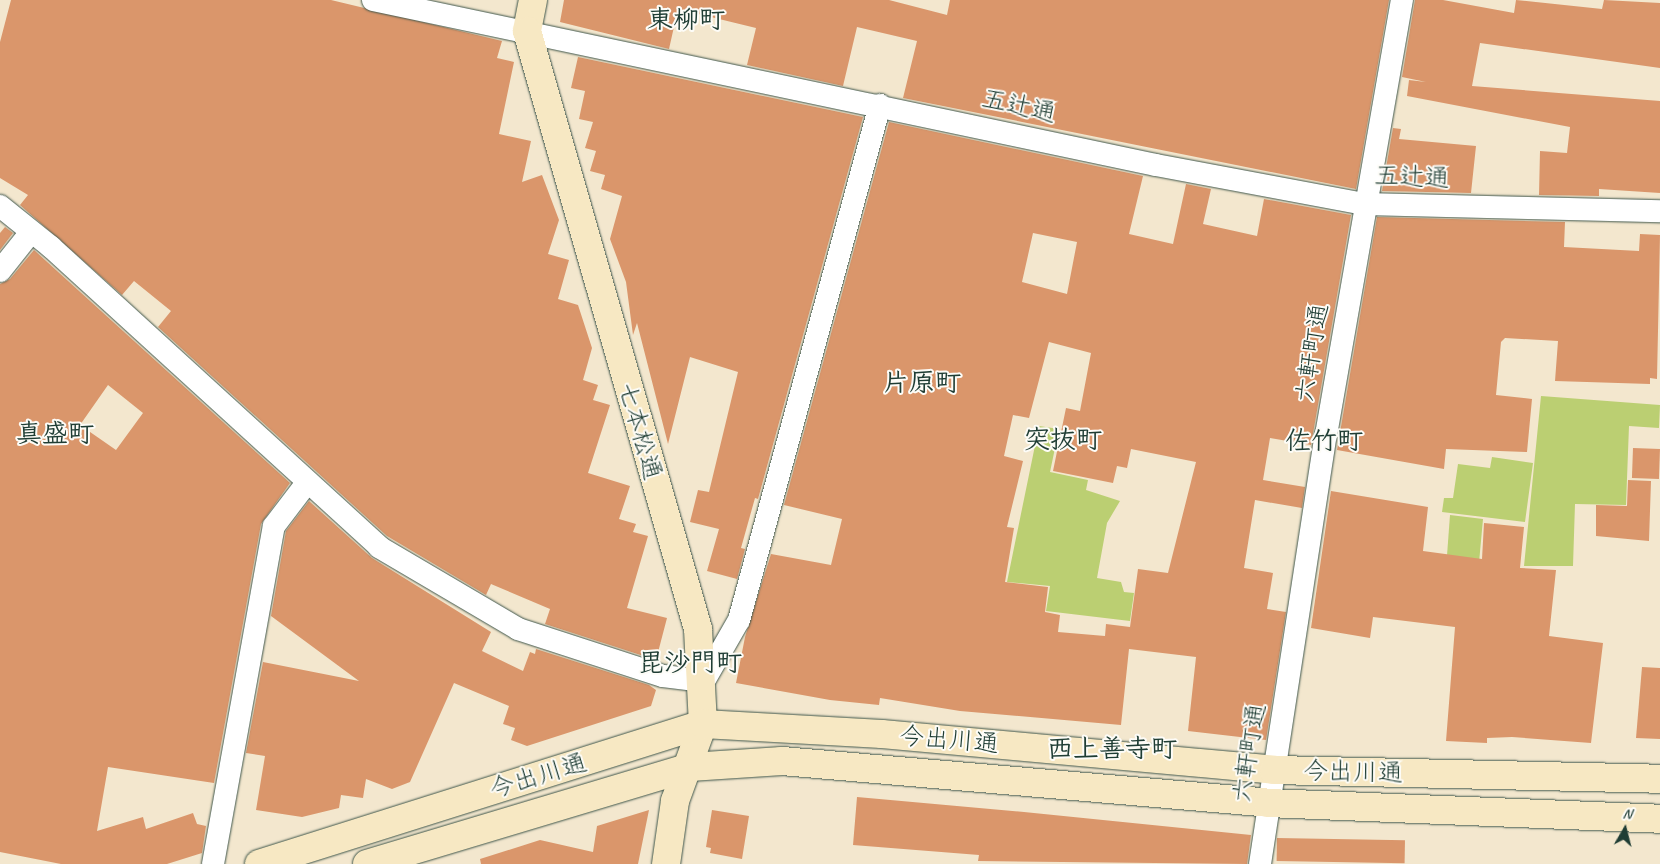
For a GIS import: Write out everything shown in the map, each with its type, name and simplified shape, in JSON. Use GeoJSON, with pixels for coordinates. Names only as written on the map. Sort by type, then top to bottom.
{"type":"FeatureCollection","features":[{"type":"Feature","properties":{"kind":"main road","name":"七本松通"},"geometry":{"type":"LineString","coordinates":[[533,0],[527,31],[698,629],[704,681],[703,724],[690,767],[675,801],[666,864]]}},
{"type":"Feature","properties":{"kind":"main road","name":"今出川通"},"geometry":{"type":"LineString","coordinates":[[259,864],[703,724],[882,734],[1274,770],[1660,779]]}},
{"type":"Feature","properties":{"kind":"main road","name":"今出川通"},"geometry":{"type":"LineString","coordinates":[[367,864],[690,767],[782,761],[1268,803],[1660,819]]}},
{"type":"Feature","properties":{"kind":"street","name":"五辻通"},"geometry":{"type":"LineString","coordinates":[[373,0],[1365,204],[1660,211]]}},
{"type":"Feature","properties":{"kind":"street","name":"六軒町通"},"geometry":{"type":"LineString","coordinates":[[1260,864],[1268,803],[1365,204],[1402,0]]}},
{"type":"Feature","properties":{"kind":"street"},"geometry":{"type":"LineString","coordinates":[[0,206],[31,232],[306,484],[379,547],[518,629],[663,676],[704,681],[739,620],[880,105]]}},
{"type":"Feature","properties":{"kind":"street"},"geometry":{"type":"LineString","coordinates":[[0,271],[31,232]]}},
{"type":"Feature","properties":{"kind":"street"},"geometry":{"type":"LineString","coordinates":[[213,864],[274,526],[306,484]]}},
{"type":"Feature","properties":{"kind":"green space"},"geometry":{"type":"Polygon","coordinates":[[[1541,396],[1660,405],[1659,428],[1629,426],[1626,505],[1575,504],[1573,566],[1524,566],[1541,396]]]}},
{"type":"Feature","properties":{"kind":"green space"},"geometry":{"type":"Polygon","coordinates":[[[1039,426],[1059,429],[1050,472],[1088,480],[1086,490],[1120,501],[1107,523],[1097,578],[1121,582],[1124,592],[1134,593],[1130,621],[1046,611],[1050,586],[1007,582],[1039,426]]]}},
{"type":"Feature","properties":{"kind":"green space"},"geometry":{"type":"Polygon","coordinates":[[[1492,457],[1533,463],[1525,522],[1442,512],[1444,498],[1453,498],[1458,464],[1490,468],[1492,457]]]}},
{"type":"Feature","properties":{"kind":"green space"},"geometry":{"type":"Polygon","coordinates":[[[1450,515],[1483,519],[1473,628],[1446,569],[1450,515]]]}},
{"type":"Feature","properties":{"kind":"building"},"geometry":{"type":"Polygon","coordinates":[[[11,0],[331,0],[502,41],[497,58],[514,62],[499,134],[531,141],[522,182],[542,175],[559,220],[548,254],[569,260],[558,299],[578,305],[592,348],[583,380],[598,385],[593,400],[610,405],[588,473],[630,486],[619,519],[636,524],[633,532],[648,536],[627,608],[667,618],[656,660],[545,624],[550,609],[491,584],[486,595],[387,536],[158,327],[171,311],[134,281],[122,295],[20,205],[28,195],[0,178],[0,42],[11,0]]]}},
{"type":"Feature","properties":{"kind":"building"},"geometry":{"type":"Polygon","coordinates":[[[564,0],[889,0],[947,15],[950,0],[1389,0],[1356,189],[903,98],[917,41],[857,27],[843,86],[747,65],[756,28],[678,9],[669,49],[560,22],[564,0]]]}},
{"type":"Feature","properties":{"kind":"building"},"geometry":{"type":"Polygon","coordinates":[[[1415,0],[1443,0],[1514,13],[1516,0],[1602,9],[1604,0],[1660,3],[1660,68],[1480,43],[1472,86],[1660,101],[1660,193],[1599,189],[1599,196],[1539,195],[1540,151],[1567,153],[1570,127],[1407,96],[1409,80],[1426,82],[1402,77],[1415,0]]]}},
{"type":"Feature","properties":{"kind":"building"},"geometry":{"type":"Polygon","coordinates":[[[578,57],[863,117],[758,499],[755,498],[741,548],[745,549],[737,579],[707,571],[719,529],[690,522],[698,490],[709,492],[738,372],[690,357],[668,444],[637,323],[633,335],[626,282],[610,239],[622,196],[601,189],[605,175],[590,171],[596,151],[585,148],[593,122],[579,119],[585,91],[571,88],[578,57]]]}},
{"type":"Feature","properties":{"kind":"building"},"geometry":{"type":"Polygon","coordinates":[[[889,122],[1143,176],[1129,234],[1173,244],[1186,184],[1211,189],[1203,224],[1257,236],[1264,199],[1351,215],[1311,445],[1270,438],[1263,480],[1305,487],[1302,508],[1255,500],[1244,568],[1273,573],[1267,609],[1286,612],[1266,740],[1188,731],[1196,657],[1129,649],[1121,725],[960,711],[880,698],[879,705],[830,700],[736,683],[745,637],[771,554],[831,565],[842,519],[784,505],[889,122]],[[1033,233],[1022,282],[1067,294],[1077,242],[1033,233]],[[1049,342],[1029,418],[1013,415],[1004,456],[1023,461],[1007,527],[1014,528],[1005,582],[1048,587],[1045,612],[1060,615],[1058,632],[1105,636],[1106,624],[1130,627],[1138,569],[1168,573],[1196,462],[1131,449],[1127,468],[1117,466],[1113,483],[1053,471],[1066,408],[1080,411],[1091,353],[1049,342]]]}},
{"type":"Feature","properties":{"kind":"building"},"geometry":{"type":"Polygon","coordinates":[[[1393,128],[1401,129],[1399,139],[1476,146],[1471,193],[1382,191],[1393,128]]]}},
{"type":"Feature","properties":{"kind":"building"},"geometry":{"type":"Polygon","coordinates":[[[1377,217],[1565,222],[1564,247],[1639,251],[1640,234],[1660,235],[1657,379],[1650,378],[1650,384],[1555,381],[1558,341],[1505,338],[1501,342],[1496,395],[1532,399],[1527,452],[1446,449],[1444,469],[1337,450],[1377,217]]]}},
{"type":"Feature","properties":{"kind":"building"},"geometry":{"type":"Polygon","coordinates":[[[5,227],[13,233],[0,250],[0,233],[5,227]]]}},
{"type":"Feature","properties":{"kind":"building"},"geometry":{"type":"Polygon","coordinates":[[[34,250],[290,483],[261,524],[214,783],[108,767],[97,831],[143,817],[146,829],[193,813],[197,824],[206,826],[202,853],[167,864],[61,864],[0,852],[0,284],[10,279],[34,250]],[[108,385],[80,425],[116,450],[143,413],[108,385]]]}},
{"type":"Feature","properties":{"kind":"building"},"geometry":{"type":"Polygon","coordinates":[[[1633,448],[1660,449],[1659,479],[1632,478],[1633,448]]]}},
{"type":"Feature","properties":{"kind":"building"},"geometry":{"type":"Polygon","coordinates":[[[1628,480],[1651,481],[1649,541],[1596,536],[1596,505],[1627,506],[1628,480]]]}},
{"type":"Feature","properties":{"kind":"building"},"geometry":{"type":"Polygon","coordinates":[[[1331,491],[1428,507],[1423,551],[1482,559],[1484,523],[1524,527],[1520,568],[1556,570],[1549,636],[1603,643],[1591,743],[1512,737],[1487,738],[1487,743],[1446,741],[1455,627],[1373,617],[1370,638],[1311,628],[1331,491]]]}},
{"type":"Feature","properties":{"kind":"building"},"geometry":{"type":"Polygon","coordinates":[[[309,501],[372,558],[491,632],[482,651],[523,671],[530,652],[535,654],[536,649],[649,685],[656,690],[651,706],[527,746],[511,740],[515,728],[503,724],[509,706],[454,683],[410,782],[392,789],[366,779],[363,798],[341,795],[339,808],[302,817],[256,810],[265,756],[246,753],[263,662],[359,681],[271,616],[286,531],[309,501]]]}},
{"type":"Feature","properties":{"kind":"building"},"geometry":{"type":"Polygon","coordinates":[[[1642,667],[1660,668],[1660,739],[1636,738],[1642,667]]]}},
{"type":"Feature","properties":{"kind":"building"},"geometry":{"type":"Polygon","coordinates":[[[857,797],[1251,835],[1247,864],[978,861],[979,855],[853,845],[857,797]]]}},
{"type":"Feature","properties":{"kind":"building"},"geometry":{"type":"Polygon","coordinates":[[[649,810],[638,864],[481,864],[480,859],[540,840],[593,852],[597,826],[649,810]]]}},
{"type":"Feature","properties":{"kind":"building"},"geometry":{"type":"Polygon","coordinates":[[[712,810],[749,816],[742,859],[710,853],[711,848],[706,847],[712,810]]]}},
{"type":"Feature","properties":{"kind":"building"},"geometry":{"type":"Polygon","coordinates":[[[1277,838],[1405,840],[1405,863],[1277,861],[1277,838]]]}},
{"type":"Feature","properties":{"kind":"district","name":"東柳町"},"geometry":{"type":"Point","coordinates":[686,20]}},
{"type":"Feature","properties":{"kind":"district","name":"片原町"},"geometry":{"type":"Point","coordinates":[922,383]}},
{"type":"Feature","properties":{"kind":"district","name":"真盛町"},"geometry":{"type":"Point","coordinates":[55,434]}},
{"type":"Feature","properties":{"kind":"district","name":"突抜町"},"geometry":{"type":"Point","coordinates":[1063,440]}},
{"type":"Feature","properties":{"kind":"district","name":"佐竹町"},"geometry":{"type":"Point","coordinates":[1324,441]}},
{"type":"Feature","properties":{"kind":"district","name":"毘沙門町"},"geometry":{"type":"Point","coordinates":[690,663]}},
{"type":"Feature","properties":{"kind":"district","name":"西上善寺町"},"geometry":{"type":"Point","coordinates":[1112,749]}}]}
